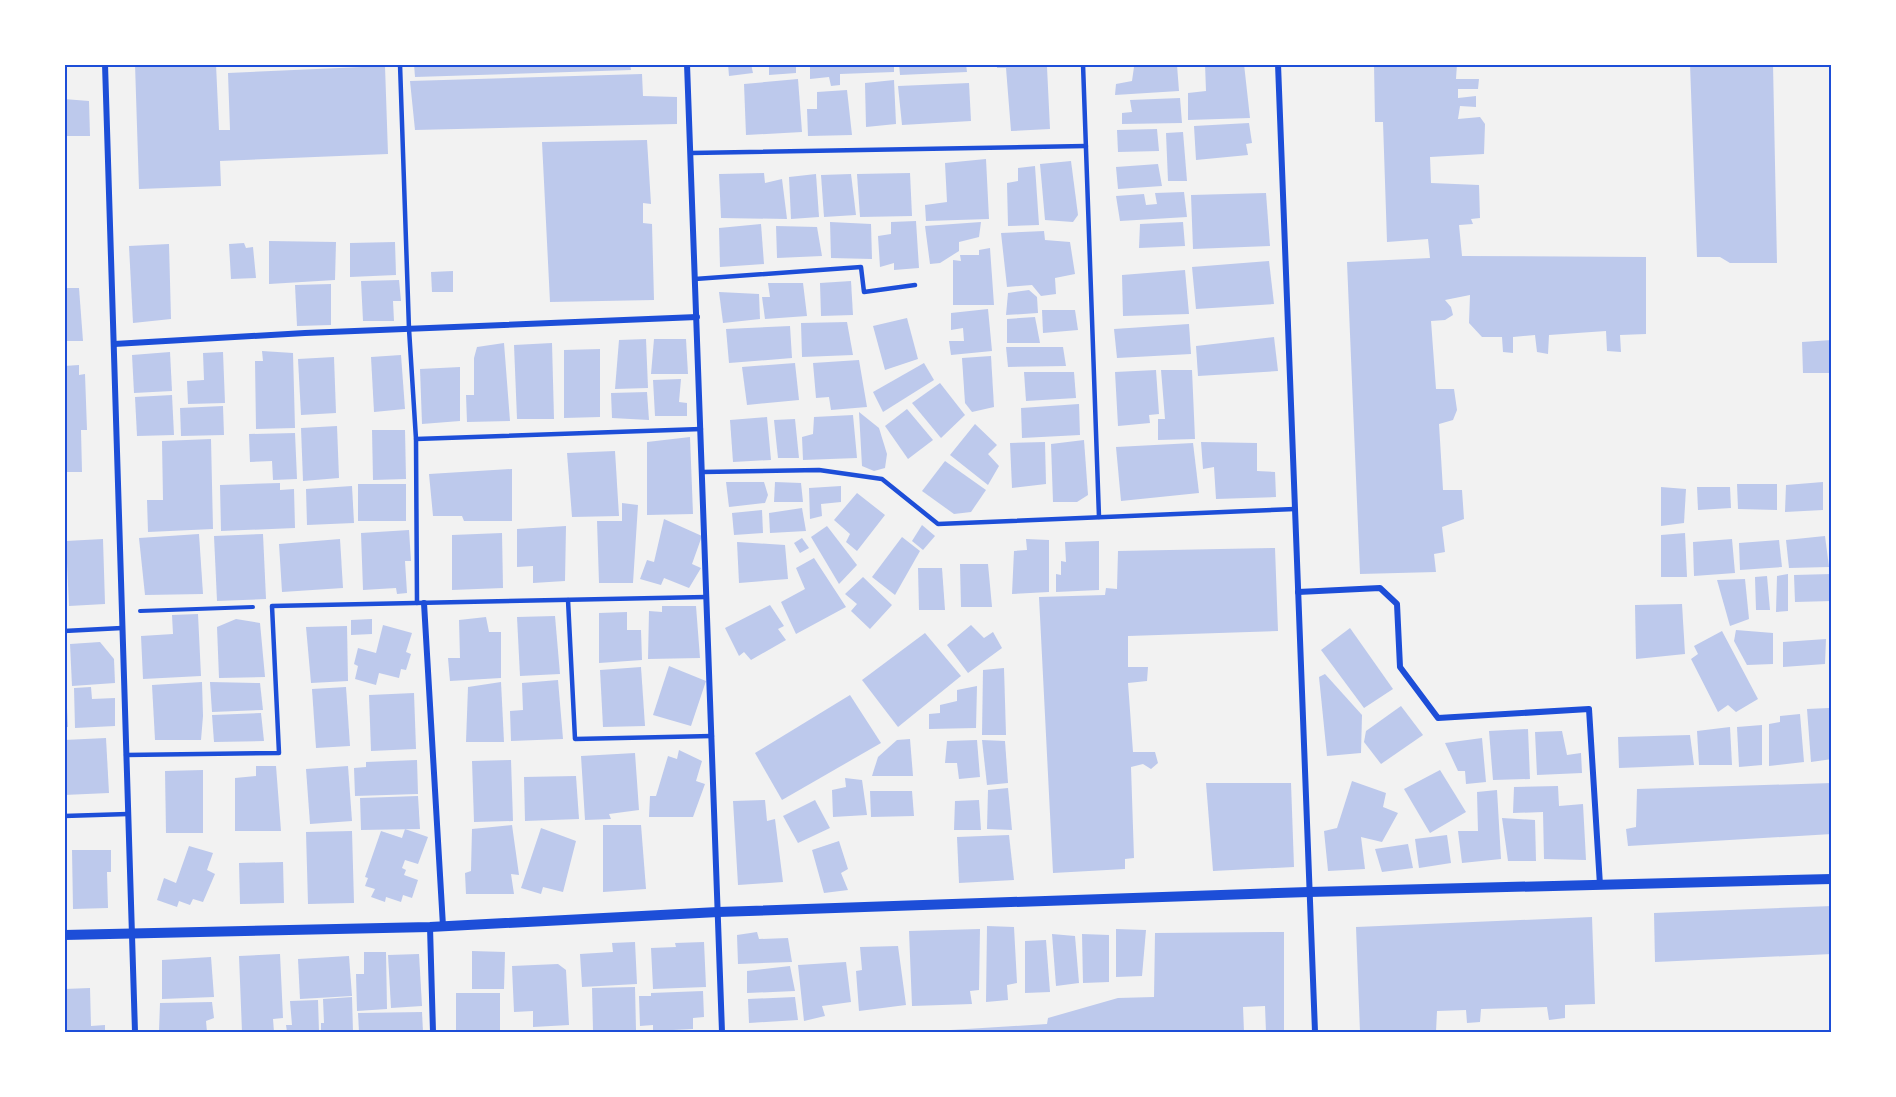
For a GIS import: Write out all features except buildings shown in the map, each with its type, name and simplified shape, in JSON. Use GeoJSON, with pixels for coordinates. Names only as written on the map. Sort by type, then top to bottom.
{"type":"FeatureCollection","features":[{"type":"Feature","properties":{"kind":"street"},"geometry":{"type":"LineString","coordinates":[[105,64],[135,1032]]}},
{"type":"Feature","properties":{"kind":"street"},"geometry":{"type":"LineString","coordinates":[[687,64],[722,1032]]}},
{"type":"Feature","properties":{"kind":"street"},"geometry":{"type":"LineString","coordinates":[[1278,64],[1315,1032]]}},
{"type":"Feature","properties":{"kind":"street"},"geometry":{"type":"LineString","coordinates":[[114,344],[409,328],[697,317]]}},
{"type":"Feature","properties":{"kind":"street"},"geometry":{"type":"LineString","coordinates":[[1298,592],[1380,588],[1397,604],[1400,666],[1438,718],[1589,708],[1600,885]]}},
{"type":"Feature","properties":{"kind":"street"},"geometry":{"type":"LineString","coordinates":[[421,603],[443,926]]}},
{"type":"Feature","properties":{"kind":"street"},"geometry":{"type":"LineString","coordinates":[[64,935],[430,927],[718,912],[1310,892],[1832,879]]}},
{"type":"Feature","properties":{"kind":"street"},"geometry":{"type":"LineString","coordinates":[[430,927],[434,1032]]}},
{"type":"Feature","properties":{"kind":"lane"},"geometry":{"type":"LineString","coordinates":[[400,64],[421,603]]}},
{"type":"Feature","properties":{"kind":"lane"},"geometry":{"type":"LineString","coordinates":[[1083,64],[1099,517]]}},
{"type":"Feature","properties":{"kind":"lane"},"geometry":{"type":"LineString","coordinates":[[691,153],[1086,146]]}},
{"type":"Feature","properties":{"kind":"lane"},"geometry":{"type":"LineString","coordinates":[[695,279],[861,267],[864,292],[915,285]]}},
{"type":"Feature","properties":{"kind":"lane"},"geometry":{"type":"LineString","coordinates":[[416,439],[700,429]]}},
{"type":"Feature","properties":{"kind":"lane"},"geometry":{"type":"LineString","coordinates":[[702,472],[819,470],[882,478],[938,524],[1295,509]]}},
{"type":"Feature","properties":{"kind":"lane"},"geometry":{"type":"LineString","coordinates":[[126,755],[279,753],[272,606],[706,597]]}},
{"type":"Feature","properties":{"kind":"lane"},"geometry":{"type":"LineString","coordinates":[[568,600],[575,739],[711,736]]}},
{"type":"Feature","properties":{"kind":"lane"},"geometry":{"type":"LineString","coordinates":[[64,631],[122,628]]}},
{"type":"Feature","properties":{"kind":"lane"},"geometry":{"type":"LineString","coordinates":[[64,816],[128,814]]}},
{"type":"Feature","properties":{"kind":"path"},"geometry":{"type":"LineString","coordinates":[[122,612],[272,606]]}}]}
